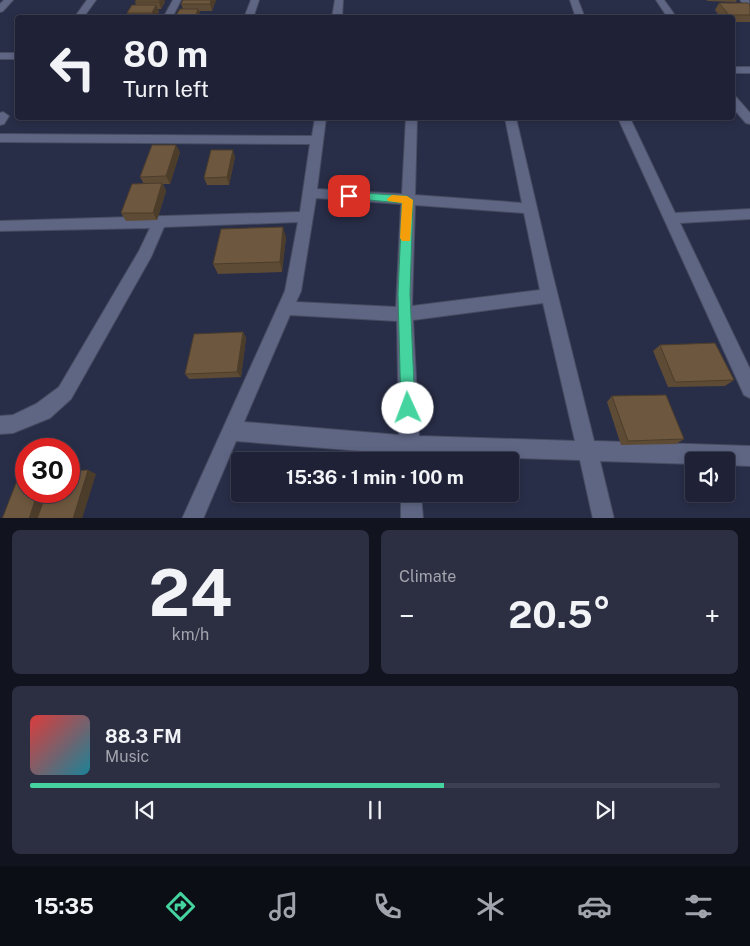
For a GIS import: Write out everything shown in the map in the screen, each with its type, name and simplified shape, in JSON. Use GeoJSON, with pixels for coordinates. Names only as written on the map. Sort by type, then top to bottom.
{"type":"FeatureCollection","features":[{"type":"Feature","properties":{"kind":"street"},"geometry":{"type":"LineString","coordinates":[[0,9],[9,0]]}},
{"type":"Feature","properties":{"kind":"street"},"geometry":{"type":"LineString","coordinates":[[80,15],[92,0]]}},
{"type":"Feature","properties":{"kind":"street"},"geometry":{"type":"LineString","coordinates":[[169,15],[177,0]]}},
{"type":"Feature","properties":{"kind":"street"},"geometry":{"type":"LineString","coordinates":[[249,15],[255,0]]}},
{"type":"Feature","properties":{"kind":"street"},"geometry":{"type":"LineString","coordinates":[[336,15],[339,0]]}},
{"type":"Feature","properties":{"kind":"street"},"geometry":{"type":"LineString","coordinates":[[574,0],[580,15]]}},
{"type":"Feature","properties":{"kind":"street"},"geometry":{"type":"LineString","coordinates":[[660,0],[671,15]]}},
{"type":"Feature","properties":{"kind":"street"},"geometry":{"type":"LineString","coordinates":[[744,0],[750,7]]}},
{"type":"Feature","properties":{"kind":"street"},"geometry":{"type":"LineString","coordinates":[[0,56],[15,56]]}},
{"type":"Feature","properties":{"kind":"street"},"geometry":{"type":"LineString","coordinates":[[735,70],[750,70]]}},
{"type":"Feature","properties":{"kind":"street"},"geometry":{"type":"LineString","coordinates":[[735,102],[750,120]]}},
{"type":"Feature","properties":{"kind":"street"},"geometry":{"type":"LineString","coordinates":[[192,518],[293,291],[310,193],[320,120]]}},
{"type":"Feature","properties":{"kind":"street"},"geometry":{"type":"LineString","coordinates":[[410,452],[404,314],[407,200],[412,120]]}},
{"type":"Feature","properties":{"kind":"street"},"geometry":{"type":"LineString","coordinates":[[511,120],[528,208],[604,518]]}},
{"type":"Feature","properties":{"kind":"street"},"geometry":{"type":"LineString","coordinates":[[625,120],[750,389]]}},
{"type":"Feature","properties":{"kind":"street"},"geometry":{"type":"LineString","coordinates":[[0,138],[316,140]]}},
{"type":"Feature","properties":{"kind":"street"},"geometry":{"type":"LineString","coordinates":[[310,193],[528,208]]}},
{"type":"Feature","properties":{"kind":"street"},"geometry":{"type":"LineString","coordinates":[[671,218],[750,214]]}},
{"type":"Feature","properties":{"kind":"street"},"geometry":{"type":"LineString","coordinates":[[0,226],[306,217]]}},
{"type":"Feature","properties":{"kind":"street"},"geometry":{"type":"LineString","coordinates":[[0,425],[13,424],[43,411],[65,392],[146,253],[159,222]]}},
{"type":"Feature","properties":{"kind":"street"},"geometry":{"type":"LineString","coordinates":[[286,308],[404,314],[549,296]]}},
{"type":"Feature","properties":{"kind":"street"},"geometry":{"type":"LineString","coordinates":[[231,431],[402,452]]}},
{"type":"Feature","properties":{"kind":"street"},"geometry":{"type":"LineString","coordinates":[[519,452],[750,456]]}},
{"type":"Feature","properties":{"kind":"street"},"geometry":{"type":"LineString","coordinates":[[411,502],[412,518]]}},
{"type":"Feature","properties":{"kind":"building"},"geometry":{"type":"Polygon","coordinates":[[[136,0],[160,0],[159,2],[135,2],[136,0]]]}},
{"type":"Feature","properties":{"kind":"building"},"geometry":{"type":"Polygon","coordinates":[[[183,0],[211,0],[210,4],[181,4],[183,0]]]}},
{"type":"Feature","properties":{"kind":"building"},"geometry":{"type":"Polygon","coordinates":[[[719,3],[748,3],[750,5],[750,15],[729,15],[719,3]]]}},
{"type":"Feature","properties":{"kind":"building"},"geometry":{"type":"Polygon","coordinates":[[[132,5],[156,5],[152,13],[127,13],[132,5]]]}},
{"type":"Feature","properties":{"kind":"building"},"geometry":{"type":"Polygon","coordinates":[[[180,9],[198,9],[196,15],[176,15],[180,9]]]}},
{"type":"Feature","properties":{"kind":"building"},"geometry":{"type":"Polygon","coordinates":[[[152,145],[176,145],[166,176],[140,177],[152,145]]]}},
{"type":"Feature","properties":{"kind":"building"},"geometry":{"type":"Polygon","coordinates":[[[211,150],[233,150],[227,177],[204,178],[211,150]]]}},
{"type":"Feature","properties":{"kind":"building"},"geometry":{"type":"Polygon","coordinates":[[[162,183],[153,213],[121,213],[132,184],[162,183]]]}},
{"type":"Feature","properties":{"kind":"building"},"geometry":{"type":"Polygon","coordinates":[[[283,227],[280,262],[213,264],[221,229],[283,227]]]}},
{"type":"Feature","properties":{"kind":"building"},"geometry":{"type":"Polygon","coordinates":[[[243,332],[237,372],[185,374],[194,334],[243,332]]]}},
{"type":"Feature","properties":{"kind":"building"},"geometry":{"type":"Polygon","coordinates":[[[715,343],[734,380],[675,382],[660,345],[715,343]]]}},
{"type":"Feature","properties":{"kind":"building"},"geometry":{"type":"Polygon","coordinates":[[[666,395],[684,439],[628,441],[612,396],[666,395]]]}},
{"type":"Feature","properties":{"kind":"building"},"geometry":{"type":"Polygon","coordinates":[[[80,470],[88,470],[80,496],[80,470]]]}},
{"type":"Feature","properties":{"kind":"building"},"geometry":{"type":"Polygon","coordinates":[[[15,486],[15,503],[34,503],[29,518],[2,518],[15,486]]]}},
{"type":"Feature","properties":{"kind":"building"},"geometry":{"type":"Polygon","coordinates":[[[43,503],[78,503],[73,518],[37,518],[43,503]]]}},
{"type":"Feature","properties":{"kind":"slow traffic"},"geometry":{"type":"LineString","coordinates":[[392,199],[407,200],[406,238]]}},
{"type":"Feature","properties":{"kind":"route"},"geometry":{"type":"LineString","coordinates":[[349,196],[407,200],[404,294],[408,408]]}}]}
